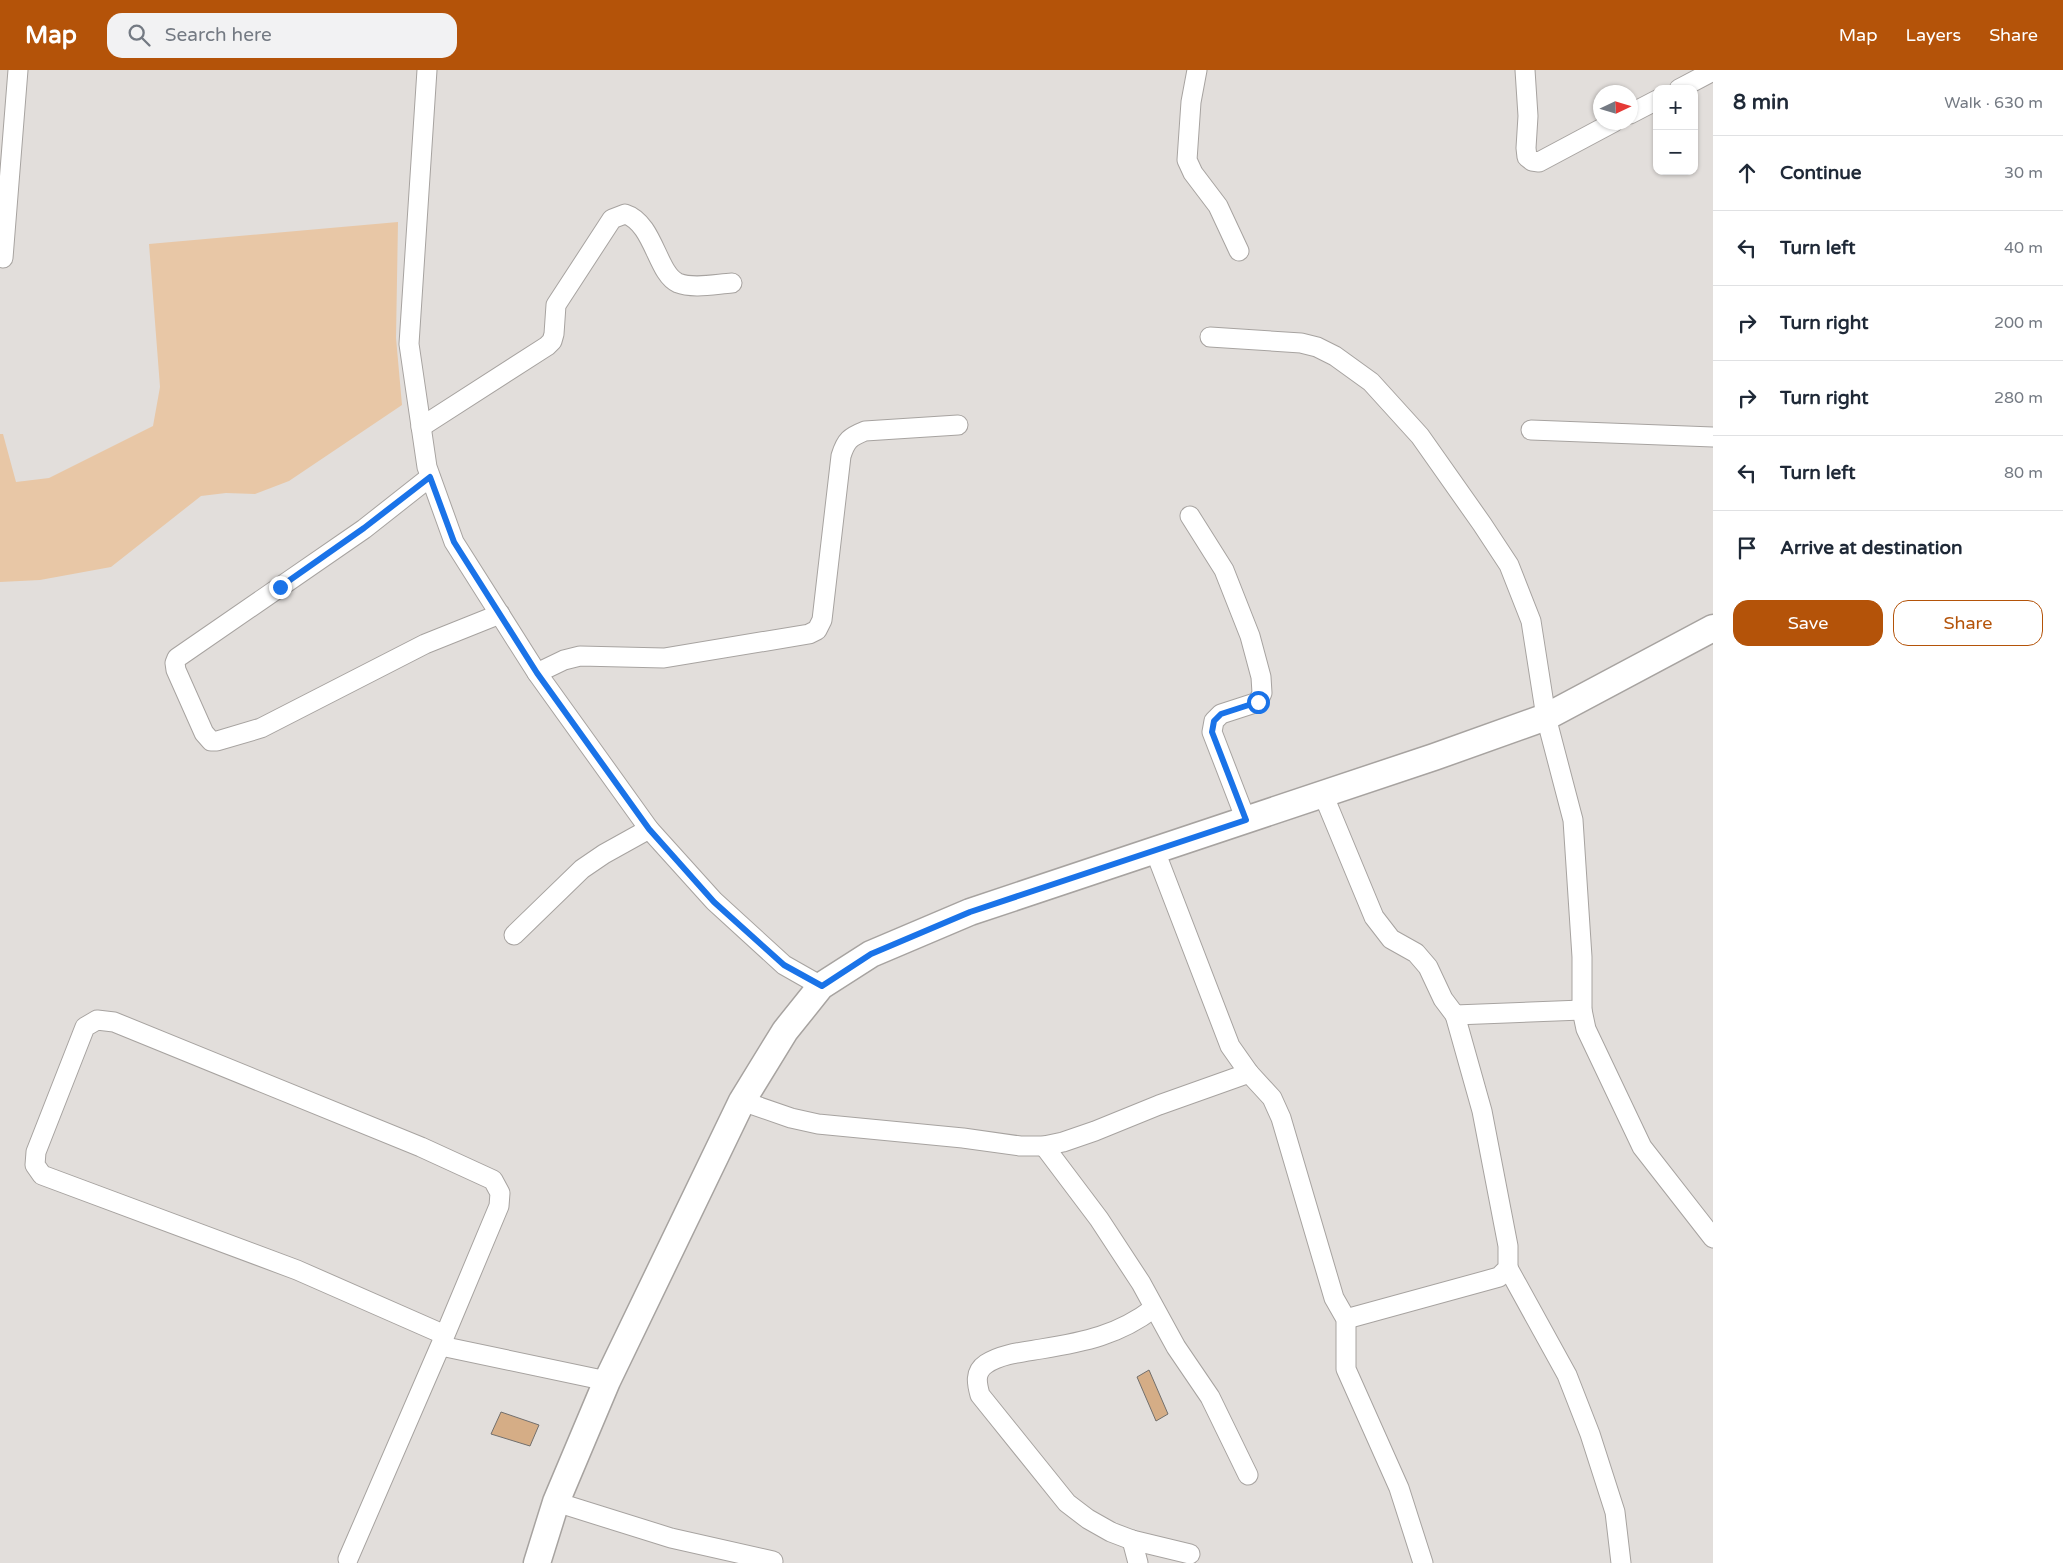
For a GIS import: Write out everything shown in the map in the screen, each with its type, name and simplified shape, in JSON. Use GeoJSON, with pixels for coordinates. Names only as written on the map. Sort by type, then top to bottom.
{"type":"FeatureCollection","features":[{"type":"Feature","properties":{"kind":"main road"},"geometry":{"type":"LineString","coordinates":[[537,1563],[556,1502],[607,1381],[742,1101],[784,1031],[822,986],[871,954],[970,912],[1434,758],[1546,717],[1713,628]]}},
{"type":"Feature","properties":{"kind":"street"},"geometry":{"type":"LineString","coordinates":[[3,258],[18,70]]}},
{"type":"Feature","properties":{"kind":"street"},"geometry":{"type":"LineString","coordinates":[[427,70],[409,344],[427,467],[454,542],[537,673],[649,829],[714,902],[784,965],[822,986]]}},
{"type":"Feature","properties":{"kind":"street"},"geometry":{"type":"LineString","coordinates":[[1197,70],[1191,102],[1187,160],[1193,173],[1218,206],[1239,251]]}},
{"type":"Feature","properties":{"kind":"street"},"geometry":{"type":"LineString","coordinates":[[1525,70],[1528,116],[1527,157],[1532,161],[1539,162],[1599,130]]}},
{"type":"Feature","properties":{"kind":"street"},"geometry":{"type":"LineString","coordinates":[[1687,85],[1713,71]]}},
{"type":"Feature","properties":{"kind":"street"},"geometry":{"type":"LineString","coordinates":[[1638,110],[1653,102]]}},
{"type":"Feature","properties":{"kind":"street"},"geometry":{"type":"LineString","coordinates":[[421,426],[552,341],[556,305],[612,219],[625,214],[634,217],[644,230],[671,279],[680,284],[694,286],[732,283]]}},
{"type":"Feature","properties":{"kind":"street"},"geometry":{"type":"LineString","coordinates":[[1210,337],[1301,343],[1317,347],[1335,356],[1372,382],[1420,436],[1482,524],[1512,572],[1531,621],[1546,717],[1573,820],[1582,957],[1582,1010],[1586,1029],[1642,1146],[1713,1238]]}},
{"type":"Feature","properties":{"kind":"street"},"geometry":{"type":"LineString","coordinates":[[537,673],[564,660],[580,656],[664,658],[809,634],[817,630],[822,620],[841,456],[845,443],[854,435],[866,431],[958,425]]}},
{"type":"Feature","properties":{"kind":"street"},"geometry":{"type":"LineString","coordinates":[[1531,430],[1713,437]]}},
{"type":"Feature","properties":{"kind":"street"},"geometry":{"type":"LineString","coordinates":[[430,477],[364,528],[177,658],[176,670],[204,733],[211,741],[217,741],[261,728],[404,654],[500,614]]}},
{"type":"Feature","properties":{"kind":"street"},"geometry":{"type":"LineString","coordinates":[[1190,516],[1224,570],[1250,636],[1261,678],[1262,693],[1258,702],[1221,714],[1214,721],[1212,732],[1246,820]]}},
{"type":"Feature","properties":{"kind":"street"},"geometry":{"type":"LineString","coordinates":[[1323,794],[1374,916],[1391,939],[1416,953],[1428,967],[1443,999],[1455,1015],[1482,1111],[1508,1246],[1508,1268],[1567,1375],[1590,1434],[1615,1512],[1621,1563]]}},
{"type":"Feature","properties":{"kind":"street"},"geometry":{"type":"LineString","coordinates":[[514,935],[582,869],[604,854],[649,829]]}},
{"type":"Feature","properties":{"kind":"street"},"geometry":{"type":"LineString","coordinates":[[1155,851],[1230,1046],[1249,1073],[1272,1098],[1281,1118],[1334,1298],[1346,1319],[1346,1369],[1399,1488],[1423,1563]]}},
{"type":"Feature","properties":{"kind":"street"},"geometry":{"type":"LineString","coordinates":[[1455,1015],[1582,1010]]}},
{"type":"Feature","properties":{"kind":"street"},"geometry":{"type":"LineString","coordinates":[[348,1559],[443,1341],[499,1206],[500,1193],[493,1180],[421,1148],[114,1022],[98,1020],[85,1027],[36,1152],[35,1165],[42,1175],[297,1270],[443,1341],[607,1381]]}},
{"type":"Feature","properties":{"kind":"street"},"geometry":{"type":"LineString","coordinates":[[742,1101],[791,1118],[818,1124],[963,1138],[1020,1146],[1044,1146],[1095,1131],[1159,1105],[1249,1073]]}},
{"type":"Feature","properties":{"kind":"street"},"geometry":{"type":"LineString","coordinates":[[1044,1146],[1099,1220],[1141,1283],[1176,1347],[1210,1397],[1248,1475]]}},
{"type":"Feature","properties":{"kind":"street"},"geometry":{"type":"LineString","coordinates":[[1346,1319],[1499,1277],[1508,1268]]}},
{"type":"Feature","properties":{"kind":"street"},"geometry":{"type":"LineString","coordinates":[[1154,1308],[1120,1330],[1092,1340],[1012,1354],[986,1364],[978,1372],[976,1382],[980,1395],[1067,1503],[1088,1519],[1110,1532],[1132,1540],[1190,1554]]}},
{"type":"Feature","properties":{"kind":"street"},"geometry":{"type":"LineString","coordinates":[[556,1502],[671,1538],[773,1561]]}},
{"type":"Feature","properties":{"kind":"street"},"geometry":{"type":"LineString","coordinates":[[1132,1540],[1138,1563]]}},
{"type":"Feature","properties":{"kind":"shaded area"},"geometry":{"type":"Polygon","coordinates":[[[398,222],[396,338],[402,405],[289,481],[255,494],[226,493],[201,496],[111,567],[40,580],[0,582],[0,434],[3,434],[16,482],[49,478],[153,426],[160,387],[149,244],[398,222]]]}},
{"type":"Feature","properties":{"kind":"building"},"geometry":{"type":"Polygon","coordinates":[[[1149,1370],[1168,1414],[1156,1421],[1137,1377],[1149,1370]]]}},
{"type":"Feature","properties":{"kind":"building"},"geometry":{"type":"Polygon","coordinates":[[[501,1412],[539,1425],[530,1446],[491,1434],[501,1412]]]}},
{"type":"Feature","properties":{"kind":"route"},"geometry":{"type":"LineString","coordinates":[[280,587],[364,528],[430,477],[454,542],[537,673],[649,829],[714,902],[784,965],[822,986],[871,954],[970,912],[1246,820],[1212,732],[1214,721],[1221,714],[1258,702]]}}]}
